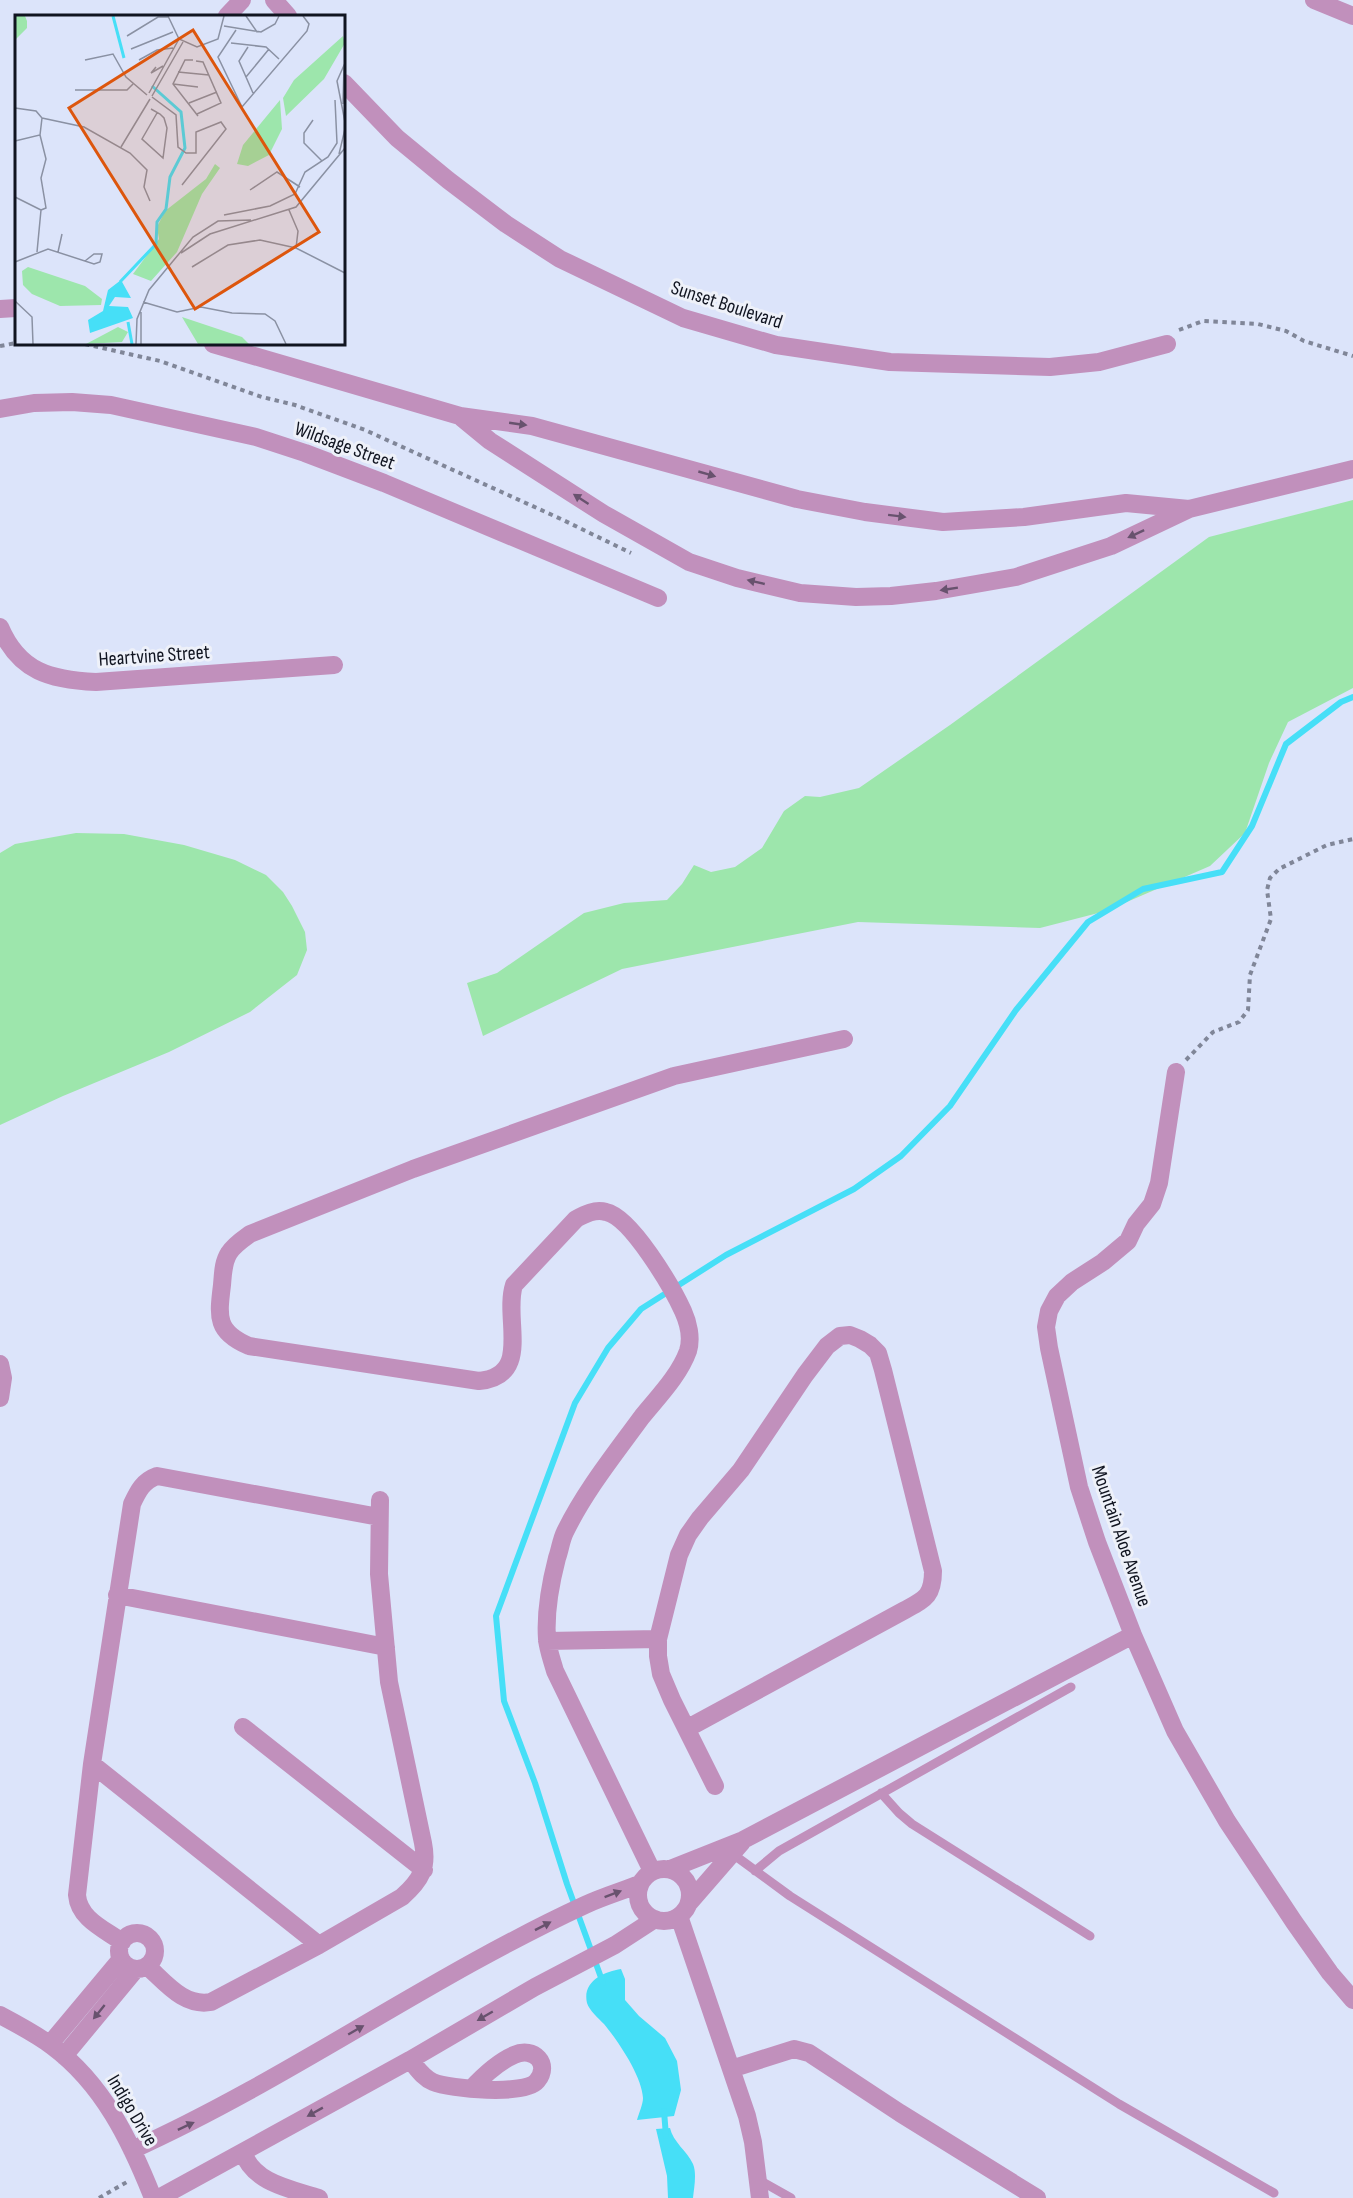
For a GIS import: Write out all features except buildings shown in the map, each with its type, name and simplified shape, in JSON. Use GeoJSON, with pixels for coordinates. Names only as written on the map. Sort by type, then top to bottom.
{"type":"FeatureCollection","features":[{"type":"Feature","properties":{"kind":"street"},"geometry":{"type":"LineString","coordinates":[[228,15],[242,0]]}},
{"type":"Feature","properties":{"kind":"street"},"geometry":{"type":"LineString","coordinates":[[274,0],[287,15]]}},
{"type":"Feature","properties":{"kind":"street"},"geometry":{"type":"LineString","coordinates":[[1314,0],[1353,16]]}},
{"type":"Feature","properties":{"kind":"street","name":"Sunset Boulevard"},"geometry":{"type":"LineString","coordinates":[[345,84],[397,138],[506,224],[560,259],[683,318],[776,345],[890,362],[1050,367],[1100,362],[1167,344]]}},
{"type":"Feature","properties":{"kind":"street"},"geometry":{"type":"LineString","coordinates":[[0,309],[15,308]]}},
{"type":"Feature","properties":{"kind":"street"},"geometry":{"type":"LineString","coordinates":[[216,345],[460,416],[532,426],[797,499],[865,512],[943,522],[1024,517],[1126,503],[1188,510]]}},
{"type":"Feature","properties":{"kind":"street","name":"Wildsage Street"},"geometry":{"type":"LineString","coordinates":[[0,409],[34,403],[72,402],[111,405],[256,437],[384,483],[658,598]]}},
{"type":"Feature","properties":{"kind":"street"},"geometry":{"type":"LineString","coordinates":[[460,416],[490,441],[604,514],[689,562],[737,578],[800,593],[856,597],[891,596],[1016,577],[1111,546],[1188,510],[1353,469]]}},
{"type":"Feature","properties":{"kind":"street","name":"Heartvine Street"},"geometry":{"type":"LineString","coordinates":[[0,627],[6,642],[27,664],[50,676],[73,681],[96,682],[334,665]]}},
{"type":"Feature","properties":{"kind":"street"},"geometry":{"type":"LineString","coordinates":[[654,1875],[555,1671],[548,1641],[549,1591],[564,1534],[589,1491],[667,1385],[684,1358],[690,1339],[683,1311],[658,1267],[629,1227],[619,1218],[607,1212],[598,1211],[586,1213],[576,1219],[514,1286],[511,1296],[514,1343],[512,1356],[501,1373],[492,1380],[479,1381],[249,1346],[233,1339],[220,1320],[219,1304],[225,1260],[230,1250],[250,1234],[413,1169],[674,1076],[843,1039]]}},
{"type":"Feature","properties":{"kind":"street","name":"Mountain Aloe Avenue"},"geometry":{"type":"LineString","coordinates":[[1176,1072],[1159,1183],[1152,1204],[1136,1224],[1128,1241],[1103,1262],[1072,1282],[1057,1296],[1049,1311],[1046,1327],[1079,1487],[1097,1542],[1133,1635],[1175,1731],[1227,1821],[1294,1922],[1330,1973],[1353,2000]]}},
{"type":"Feature","properties":{"kind":"street"},"geometry":{"type":"LineString","coordinates":[[687,1728],[922,1601],[930,1594],[933,1570],[878,1353],[870,1345],[850,1335],[840,1336],[826,1346],[741,1470],[699,1518],[688,1535],[679,1556],[668,1591],[658,1640],[661,1674],[687,1728],[715,1786]]}},
{"type":"Feature","properties":{"kind":"street"},"geometry":{"type":"LineString","coordinates":[[0,1364],[3,1378],[0,1398]]}},
{"type":"Feature","properties":{"kind":"street"},"geometry":{"type":"LineString","coordinates":[[156,1476],[380,1508],[380,1574],[389,1682],[426,1857],[424,1870],[411,1889],[402,1897],[319,1945],[211,2002],[200,2004],[177,1994],[132,1959],[83,1913],[78,1905],[78,1882],[117,1595],[132,1504],[142,1485],[148,1479],[156,1476]]}},
{"type":"Feature","properties":{"kind":"street"},"geometry":{"type":"LineString","coordinates":[[117,1595],[386,1647]]}},
{"type":"Feature","properties":{"kind":"street"},"geometry":{"type":"LineString","coordinates":[[132,2150],[193,2123],[501,1948],[586,1904],[654,1875],[733,1847],[1133,1635]]}},
{"type":"Feature","properties":{"kind":"street"},"geometry":{"type":"LineString","coordinates":[[548,1641],[658,1640]]}},
{"type":"Feature","properties":{"kind":"street"},"geometry":{"type":"LineString","coordinates":[[243,1727],[424,1870]]}},
{"type":"Feature","properties":{"kind":"street"},"geometry":{"type":"LineString","coordinates":[[93,1764],[319,1945]]}},
{"type":"Feature","properties":{"kind":"street"},"geometry":{"type":"LineString","coordinates":[[159,2198],[410,2060],[535,1987],[615,1945],[655,1919],[672,1920],[684,1909],[733,1847]]}},
{"type":"Feature","properties":{"kind":"street"},"geometry":{"type":"LineString","coordinates":[[654,1875],[684,1878],[690,1894],[684,1909],[747,2116],[760,2198]]}},
{"type":"Feature","properties":{"kind":"street"},"geometry":{"type":"LineString","coordinates":[[654,1875],[639,1900],[642,1908],[655,1919]]}},
{"type":"Feature","properties":{"kind":"street"},"geometry":{"type":"LineString","coordinates":[[57,2050],[132,1959]]}},
{"type":"Feature","properties":{"kind":"street","name":"Indigo Drive"},"geometry":{"type":"LineString","coordinates":[[0,2014],[57,2050],[95,2087],[113,2112],[153,2198]]}},
{"type":"Feature","properties":{"kind":"street"},"geometry":{"type":"LineString","coordinates":[[731,2069],[794,2049],[809,2053],[1037,2198]]}},
{"type":"Feature","properties":{"kind":"street"},"geometry":{"type":"LineString","coordinates":[[410,2060],[425,2077],[433,2082],[471,2089]]}},
{"type":"Feature","properties":{"kind":"street"},"geometry":{"type":"LineString","coordinates":[[243,2152],[246,2163],[257,2175],[319,2198]]}},
{"type":"Feature","properties":{"kind":"lane"},"geometry":{"type":"LineString","coordinates":[[755,1871],[779,1851],[1071,1687]]}},
{"type":"Feature","properties":{"kind":"lane"},"geometry":{"type":"LineString","coordinates":[[881,1793],[912,1824],[1090,1936]]}},
{"type":"Feature","properties":{"kind":"lane"},"geometry":{"type":"LineString","coordinates":[[733,1847],[755,1871],[790,1896],[1119,2104],[1274,2193]]}},
{"type":"Feature","properties":{"kind":"lane"},"geometry":{"type":"LineString","coordinates":[[758,2179],[790,2198]]}},
{"type":"Feature","properties":{"kind":"path"},"geometry":{"type":"LineString","coordinates":[[1167,344],[1180,329],[1203,321],[1257,324],[1286,331],[1304,341],[1353,356]]}},
{"type":"Feature","properties":{"kind":"path"},"geometry":{"type":"LineString","coordinates":[[0,346],[15,343]]}},
{"type":"Feature","properties":{"kind":"path"},"geometry":{"type":"LineString","coordinates":[[89,345],[160,361],[365,430],[638,556]]}},
{"type":"Feature","properties":{"kind":"path"},"geometry":{"type":"LineString","coordinates":[[1176,1072],[1214,1032],[1239,1022],[1248,1010],[1250,975],[1271,919],[1267,890],[1270,878],[1279,869],[1327,845],[1353,839]]}},
{"type":"Feature","properties":{"kind":"path"},"geometry":{"type":"LineString","coordinates":[[99,2198],[143,2173]]}},
{"type":"Feature","properties":{"kind":"green space"},"geometry":{"type":"Polygon","coordinates":[[[1353,500],[1353,688],[1288,722],[1269,763],[1245,833],[1210,866],[1106,911],[1040,928],[858,922],[622,969],[483,1036],[467,983],[497,973],[584,913],[624,903],[667,900],[682,884],[694,865],[711,872],[735,867],[762,848],[784,811],[805,796],[820,797],[859,788],[950,725],[1209,537],[1353,500]]]}},
{"type":"Feature","properties":{"kind":"green space"},"geometry":{"type":"Polygon","coordinates":[[[76,833],[124,834],[184,845],[235,860],[266,875],[283,892],[292,906],[305,932],[307,950],[297,975],[250,1012],[169,1052],[0,1125],[0,853],[15,844],[76,833]]]}},
{"type":"Feature","properties":{"kind":"water"},"geometry":{"type":"Polygon","coordinates":[[[621,1969],[625,1979],[625,2000],[639,2016],[665,2038],[677,2061],[681,2090],[674,2116],[637,2120],[643,2098],[634,2069],[622,2049],[587,2003],[586,1995],[591,1983],[601,1975],[621,1969]]]}},
{"type":"Feature","properties":{"kind":"water"},"geometry":{"type":"Polygon","coordinates":[[[670,2128],[674,2138],[693,2164],[695,2176],[693,2198],[668,2198],[667,2176],[656,2129],[670,2128]]]}},
{"type":"Feature","properties":{"kind":"waterway"},"geometry":{"type":"LineString","coordinates":[[603,1983],[567,1884],[535,1783],[504,1701],[496,1616],[575,1403],[608,1348],[641,1309],[726,1255],[854,1189],[901,1156],[950,1106],[1016,1010],[1088,922],[1143,889],[1222,872],[1252,826],[1286,744],[1341,702],[1353,697]]}},
{"type":"Feature","properties":{"kind":"waterway"},"geometry":{"type":"LineString","coordinates":[[664,2111],[666,2136]]}}]}
